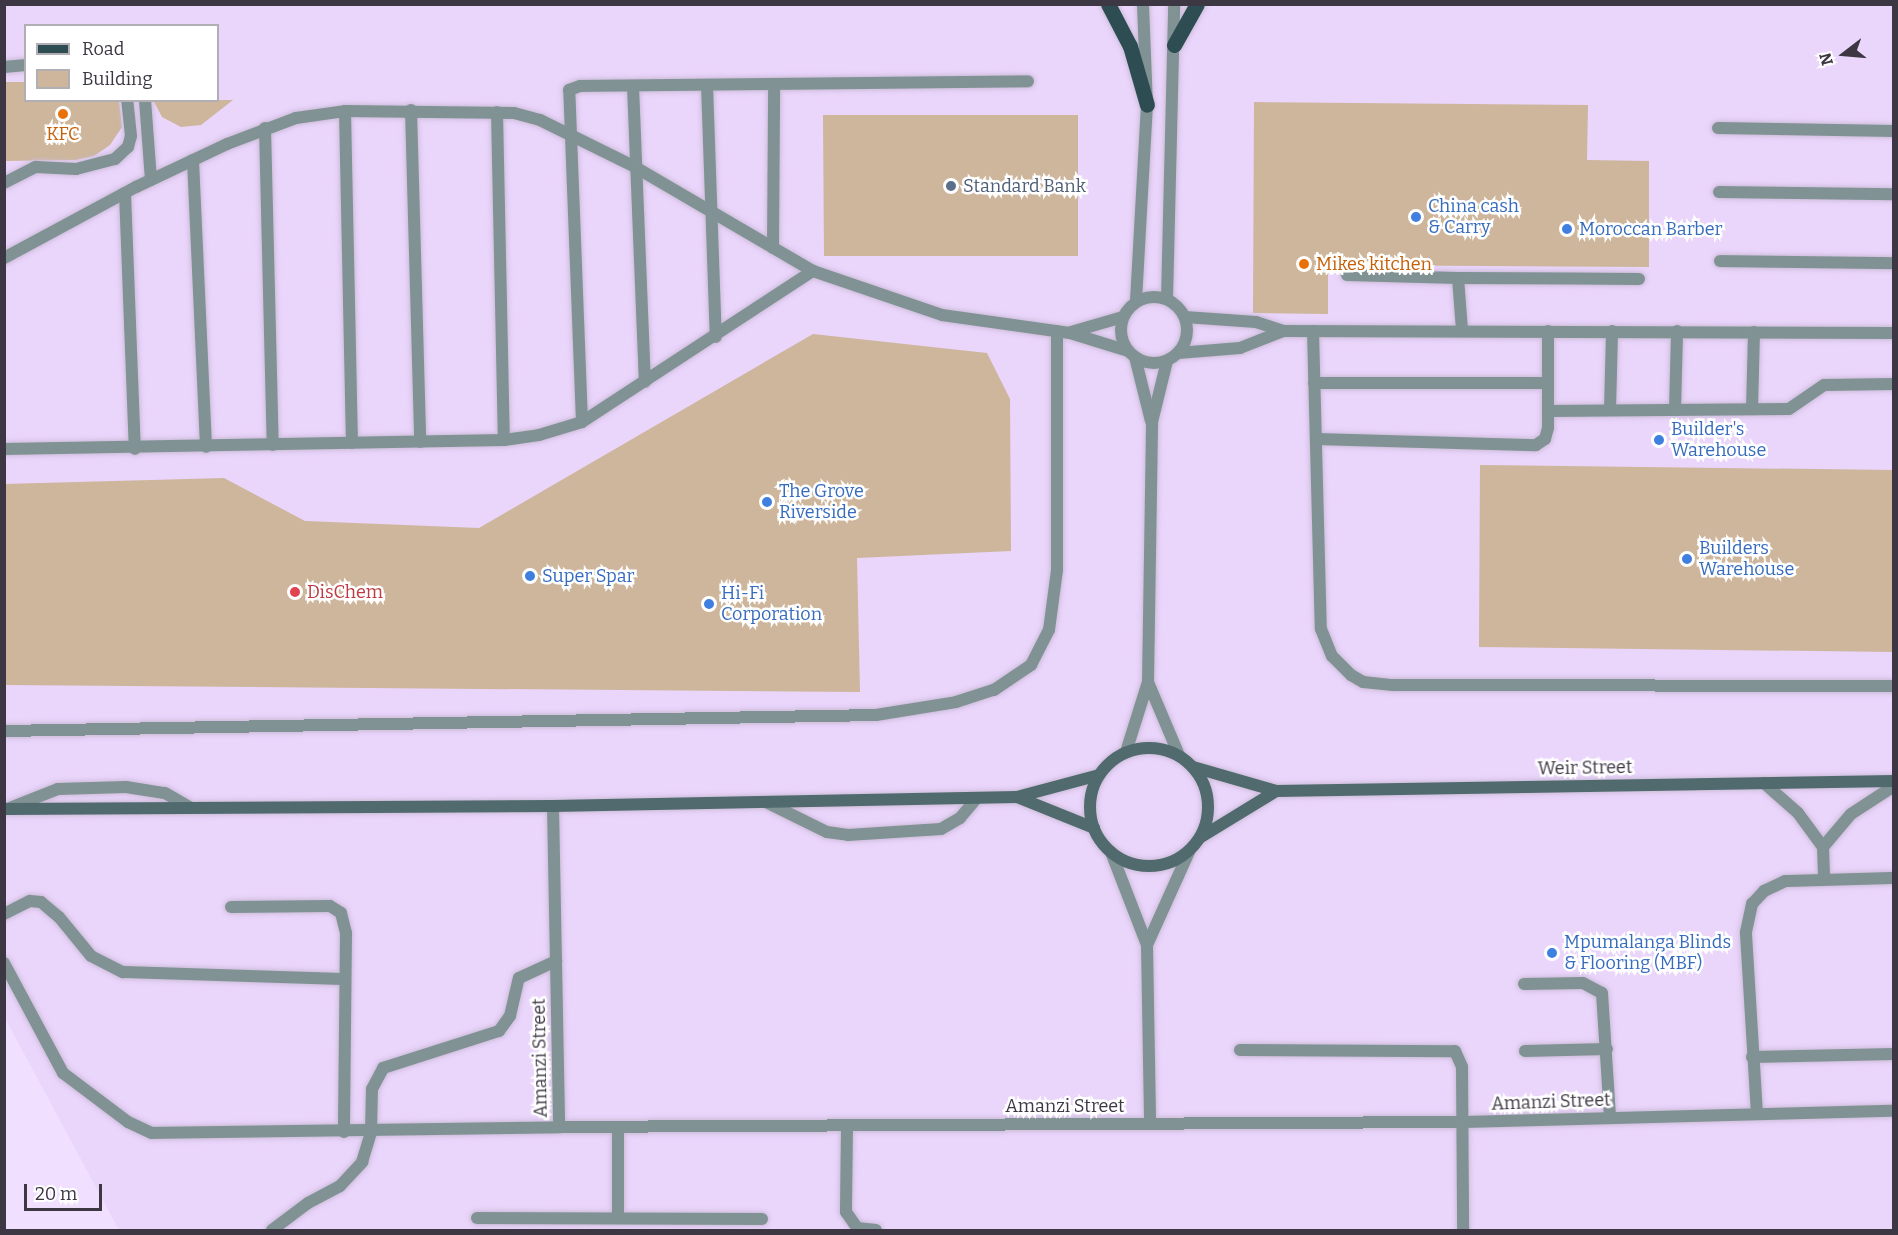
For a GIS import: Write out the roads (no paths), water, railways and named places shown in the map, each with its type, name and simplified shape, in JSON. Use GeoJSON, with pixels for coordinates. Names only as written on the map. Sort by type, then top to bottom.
{"type":"FeatureCollection","features":[{"type":"Feature","properties":{"kind":"main road"},"geometry":{"type":"LineString","coordinates":[[1108,4],[1130,46],[1147,105]]}},
{"type":"Feature","properties":{"kind":"main road"},"geometry":{"type":"LineString","coordinates":[[1174,45],[1197,4]]}},
{"type":"Feature","properties":{"kind":"street"},"geometry":{"type":"LineString","coordinates":[[1143,4],[1147,105],[1136,301],[1123,317],[1121,335],[1131,354],[1152,422]]}},
{"type":"Feature","properties":{"kind":"street"},"geometry":{"type":"LineString","coordinates":[[1167,299],[1174,4]]}},
{"type":"Feature","properties":{"kind":"street"},"geometry":{"type":"LineString","coordinates":[[4,67],[24,65]]}},
{"type":"Feature","properties":{"kind":"street"},"geometry":{"type":"LineString","coordinates":[[582,422],[568,133],[569,90],[579,86],[1028,81]]}},
{"type":"Feature","properties":{"kind":"street"},"geometry":{"type":"LineString","coordinates":[[707,85],[709,211],[716,337]]}},
{"type":"Feature","properties":{"kind":"street"},"geometry":{"type":"LineString","coordinates":[[773,248],[774,85]]}},
{"type":"Feature","properties":{"kind":"street"},"geometry":{"type":"LineString","coordinates":[[633,86],[645,382]]}},
{"type":"Feature","properties":{"kind":"street"},"geometry":{"type":"LineString","coordinates":[[4,183],[36,167],[76,169],[115,159],[128,147],[131,136],[127,102]]}},
{"type":"Feature","properties":{"kind":"street"},"geometry":{"type":"LineString","coordinates":[[145,102],[151,180]]}},
{"type":"Feature","properties":{"kind":"street"},"geometry":{"type":"LineString","coordinates":[[411,110],[420,442]]}},
{"type":"Feature","properties":{"kind":"street"},"geometry":{"type":"LineString","coordinates":[[4,258],[151,180],[265,128],[296,118],[345,111],[497,112],[540,120],[568,133],[635,167],[813,271],[942,315],[1064,332],[1131,354],[1150,363],[1167,361],[1178,353],[1186,336],[1185,317]]}},
{"type":"Feature","properties":{"kind":"street"},"geometry":{"type":"LineString","coordinates":[[345,111],[352,443]]}},
{"type":"Feature","properties":{"kind":"street"},"geometry":{"type":"LineString","coordinates":[[497,112],[504,440]]}},
{"type":"Feature","properties":{"kind":"street"},"geometry":{"type":"LineString","coordinates":[[265,128],[273,445]]}},
{"type":"Feature","properties":{"kind":"street"},"geometry":{"type":"LineString","coordinates":[[1718,128],[1893,131]]}},
{"type":"Feature","properties":{"kind":"street"},"geometry":{"type":"LineString","coordinates":[[193,160],[206,447]]}},
{"type":"Feature","properties":{"kind":"street"},"geometry":{"type":"LineString","coordinates":[[1719,192],[1893,194]]}},
{"type":"Feature","properties":{"kind":"street"},"geometry":{"type":"LineString","coordinates":[[125,193],[135,449]]}},
{"type":"Feature","properties":{"kind":"street"},"geometry":{"type":"LineString","coordinates":[[1720,261],[1893,263]]}},
{"type":"Feature","properties":{"kind":"street"},"geometry":{"type":"LineString","coordinates":[[4,449],[135,449],[504,440],[539,435],[582,422],[716,337],[813,271]]}},
{"type":"Feature","properties":{"kind":"street"},"geometry":{"type":"LineString","coordinates":[[1347,275],[1639,279]]}},
{"type":"Feature","properties":{"kind":"street"},"geometry":{"type":"LineString","coordinates":[[1458,278],[1462,330]]}},
{"type":"Feature","properties":{"kind":"street"},"geometry":{"type":"LineString","coordinates":[[1136,301],[1151,297],[1167,299],[1185,317],[1256,322],[1283,331],[1893,333]]}},
{"type":"Feature","properties":{"kind":"street"},"geometry":{"type":"LineString","coordinates":[[1064,332],[1123,317]]}},
{"type":"Feature","properties":{"kind":"street"},"geometry":{"type":"LineString","coordinates":[[1178,353],[1240,348],[1283,331]]}},
{"type":"Feature","properties":{"kind":"street"},"geometry":{"type":"LineString","coordinates":[[1312,331],[1321,629],[1342,669],[1363,682],[1893,686]]}},
{"type":"Feature","properties":{"kind":"street"},"geometry":{"type":"LineString","coordinates":[[1316,439],[1530,447],[1547,436],[1548,331]]}},
{"type":"Feature","properties":{"kind":"street"},"geometry":{"type":"LineString","coordinates":[[1610,411],[1612,331]]}},
{"type":"Feature","properties":{"kind":"street"},"geometry":{"type":"LineString","coordinates":[[4,731],[876,715],[956,702],[994,690],[1031,665],[1049,630],[1057,570],[1064,332]]}},
{"type":"Feature","properties":{"kind":"street"},"geometry":{"type":"LineString","coordinates":[[1675,410],[1677,332]]}},
{"type":"Feature","properties":{"kind":"street"},"geometry":{"type":"LineString","coordinates":[[1752,409],[1754,332]]}},
{"type":"Feature","properties":{"kind":"street"},"geometry":{"type":"LineString","coordinates":[[1126,752],[1148,682],[1152,422],[1167,361]]}},
{"type":"Feature","properties":{"kind":"street"},"geometry":{"type":"LineString","coordinates":[[1314,383],[1548,383]]}},
{"type":"Feature","properties":{"kind":"street"},"geometry":{"type":"LineString","coordinates":[[1548,411],[1752,409],[1798,406],[1824,385],[1893,384]]}},
{"type":"Feature","properties":{"kind":"street"},"geometry":{"type":"LineString","coordinates":[[1148,682],[1179,755]]}},
{"type":"Feature","properties":{"kind":"street"},"geometry":{"type":"LineString","coordinates":[[6,809],[553,806],[1017,797],[1099,775],[1126,752],[1144,747],[1179,755],[1194,767],[1276,791]]}},
{"type":"Feature","properties":{"kind":"street"},"geometry":{"type":"LineString","coordinates":[[1194,767],[1208,801],[1201,837]]}},
{"type":"Feature","properties":{"kind":"street"},"geometry":{"type":"LineString","coordinates":[[1099,775],[1090,810],[1094,828],[1111,852],[1147,945],[1150,1124]]}},
{"type":"Feature","properties":{"kind":"street"},"geometry":{"type":"LineString","coordinates":[[1764,783],[1805,821],[1823,847],[1824,877]]}},
{"type":"Feature","properties":{"kind":"street","name":"Weir Street"},"geometry":{"type":"LineString","coordinates":[[1276,791],[1764,783],[1893,784]]}},
{"type":"Feature","properties":{"kind":"street"},"geometry":{"type":"LineString","coordinates":[[1823,847],[1851,814],[1893,784]]}},
{"type":"Feature","properties":{"kind":"street"},"geometry":{"type":"LineString","coordinates":[[6,809],[58,789],[126,787],[165,793],[191,808]]}},
{"type":"Feature","properties":{"kind":"street"},"geometry":{"type":"LineString","coordinates":[[1147,945],[1189,852],[1201,837],[1276,791]]}},
{"type":"Feature","properties":{"kind":"street"},"geometry":{"type":"LineString","coordinates":[[1017,797],[1094,828]]}},
{"type":"Feature","properties":{"kind":"street"},"geometry":{"type":"LineString","coordinates":[[766,802],[827,832],[848,835],[941,829],[960,818],[977,798]]}},
{"type":"Feature","properties":{"kind":"street","name":"Amanzi Street"},"geometry":{"type":"LineString","coordinates":[[553,806],[559,1128],[1461,1122],[1893,1111]]}},
{"type":"Feature","properties":{"kind":"street"},"geometry":{"type":"LineString","coordinates":[[1111,852],[1142,866],[1159,866],[1189,852]]}},
{"type":"Feature","properties":{"kind":"street"},"geometry":{"type":"LineString","coordinates":[[1757,1114],[1746,932],[1752,904],[1764,891],[1785,880],[1824,877],[1893,878]]}},
{"type":"Feature","properties":{"kind":"street"},"geometry":{"type":"LineString","coordinates":[[4,914],[30,901],[41,902],[59,917],[91,956],[123,972],[344,979]]}},
{"type":"Feature","properties":{"kind":"street"},"geometry":{"type":"LineString","coordinates":[[231,907],[337,908],[344,918],[346,933],[344,1132]]}},
{"type":"Feature","properties":{"kind":"street"},"geometry":{"type":"LineString","coordinates":[[273,1230],[308,1203],[340,1186],[362,1162],[371,1132],[372,1089],[383,1068],[499,1031],[510,1016],[519,978],[556,961]]}},
{"type":"Feature","properties":{"kind":"street"},"geometry":{"type":"LineString","coordinates":[[4,963],[63,1072],[140,1129],[165,1136],[559,1128]]}},
{"type":"Feature","properties":{"kind":"street"},"geometry":{"type":"LineString","coordinates":[[1524,984],[1583,983],[1598,988],[1606,1015],[1610,1118]]}},
{"type":"Feature","properties":{"kind":"street"},"geometry":{"type":"LineString","coordinates":[[1240,1050],[1449,1048],[1460,1058],[1462,1067],[1463,1230]]}},
{"type":"Feature","properties":{"kind":"street"},"geometry":{"type":"LineString","coordinates":[[1526,1051],[1607,1049]]}},
{"type":"Feature","properties":{"kind":"street"},"geometry":{"type":"LineString","coordinates":[[1752,1057],[1893,1054]]}},
{"type":"Feature","properties":{"kind":"street"},"geometry":{"type":"LineString","coordinates":[[847,1125],[846,1212],[857,1228],[876,1230]]}},
{"type":"Feature","properties":{"kind":"street"},"geometry":{"type":"LineString","coordinates":[[618,1127],[618,1218]]}},
{"type":"Feature","properties":{"kind":"street"},"geometry":{"type":"LineString","coordinates":[[477,1218],[762,1220]]}},
{"type":"Feature","properties":{"kind":"place","name":"KFC"},"geometry":{"type":"Point","coordinates":[63,114]}},
{"type":"Feature","properties":{"kind":"place","name":"Standard Bank"},"geometry":{"type":"Point","coordinates":[951,186]}},
{"type":"Feature","properties":{"kind":"place","name":"China cash & Carry"},"geometry":{"type":"Point","coordinates":[1416,217]}},
{"type":"Feature","properties":{"kind":"place","name":"Moroccan Barber"},"geometry":{"type":"Point","coordinates":[1567,229]}},
{"type":"Feature","properties":{"kind":"place","name":"Mikes kitchen"},"geometry":{"type":"Point","coordinates":[1304,264]}},
{"type":"Feature","properties":{"kind":"place","name":"Builder's Warehouse"},"geometry":{"type":"Point","coordinates":[1659,440]}},
{"type":"Feature","properties":{"kind":"place","name":"The Grove Riverside"},"geometry":{"type":"Point","coordinates":[767,502]}},
{"type":"Feature","properties":{"kind":"place","name":"Builders Warehouse"},"geometry":{"type":"Point","coordinates":[1687,559]}},
{"type":"Feature","properties":{"kind":"place","name":"Super Spar"},"geometry":{"type":"Point","coordinates":[530,576]}},
{"type":"Feature","properties":{"kind":"place","name":"DisChem"},"geometry":{"type":"Point","coordinates":[295,592]}},
{"type":"Feature","properties":{"kind":"place","name":"Hi-Fi Corporation"},"geometry":{"type":"Point","coordinates":[709,604]}},
{"type":"Feature","properties":{"kind":"place","name":"Mpumalanga Blinds & Flooring (MBF)"},"geometry":{"type":"Point","coordinates":[1552,953]}}]}
